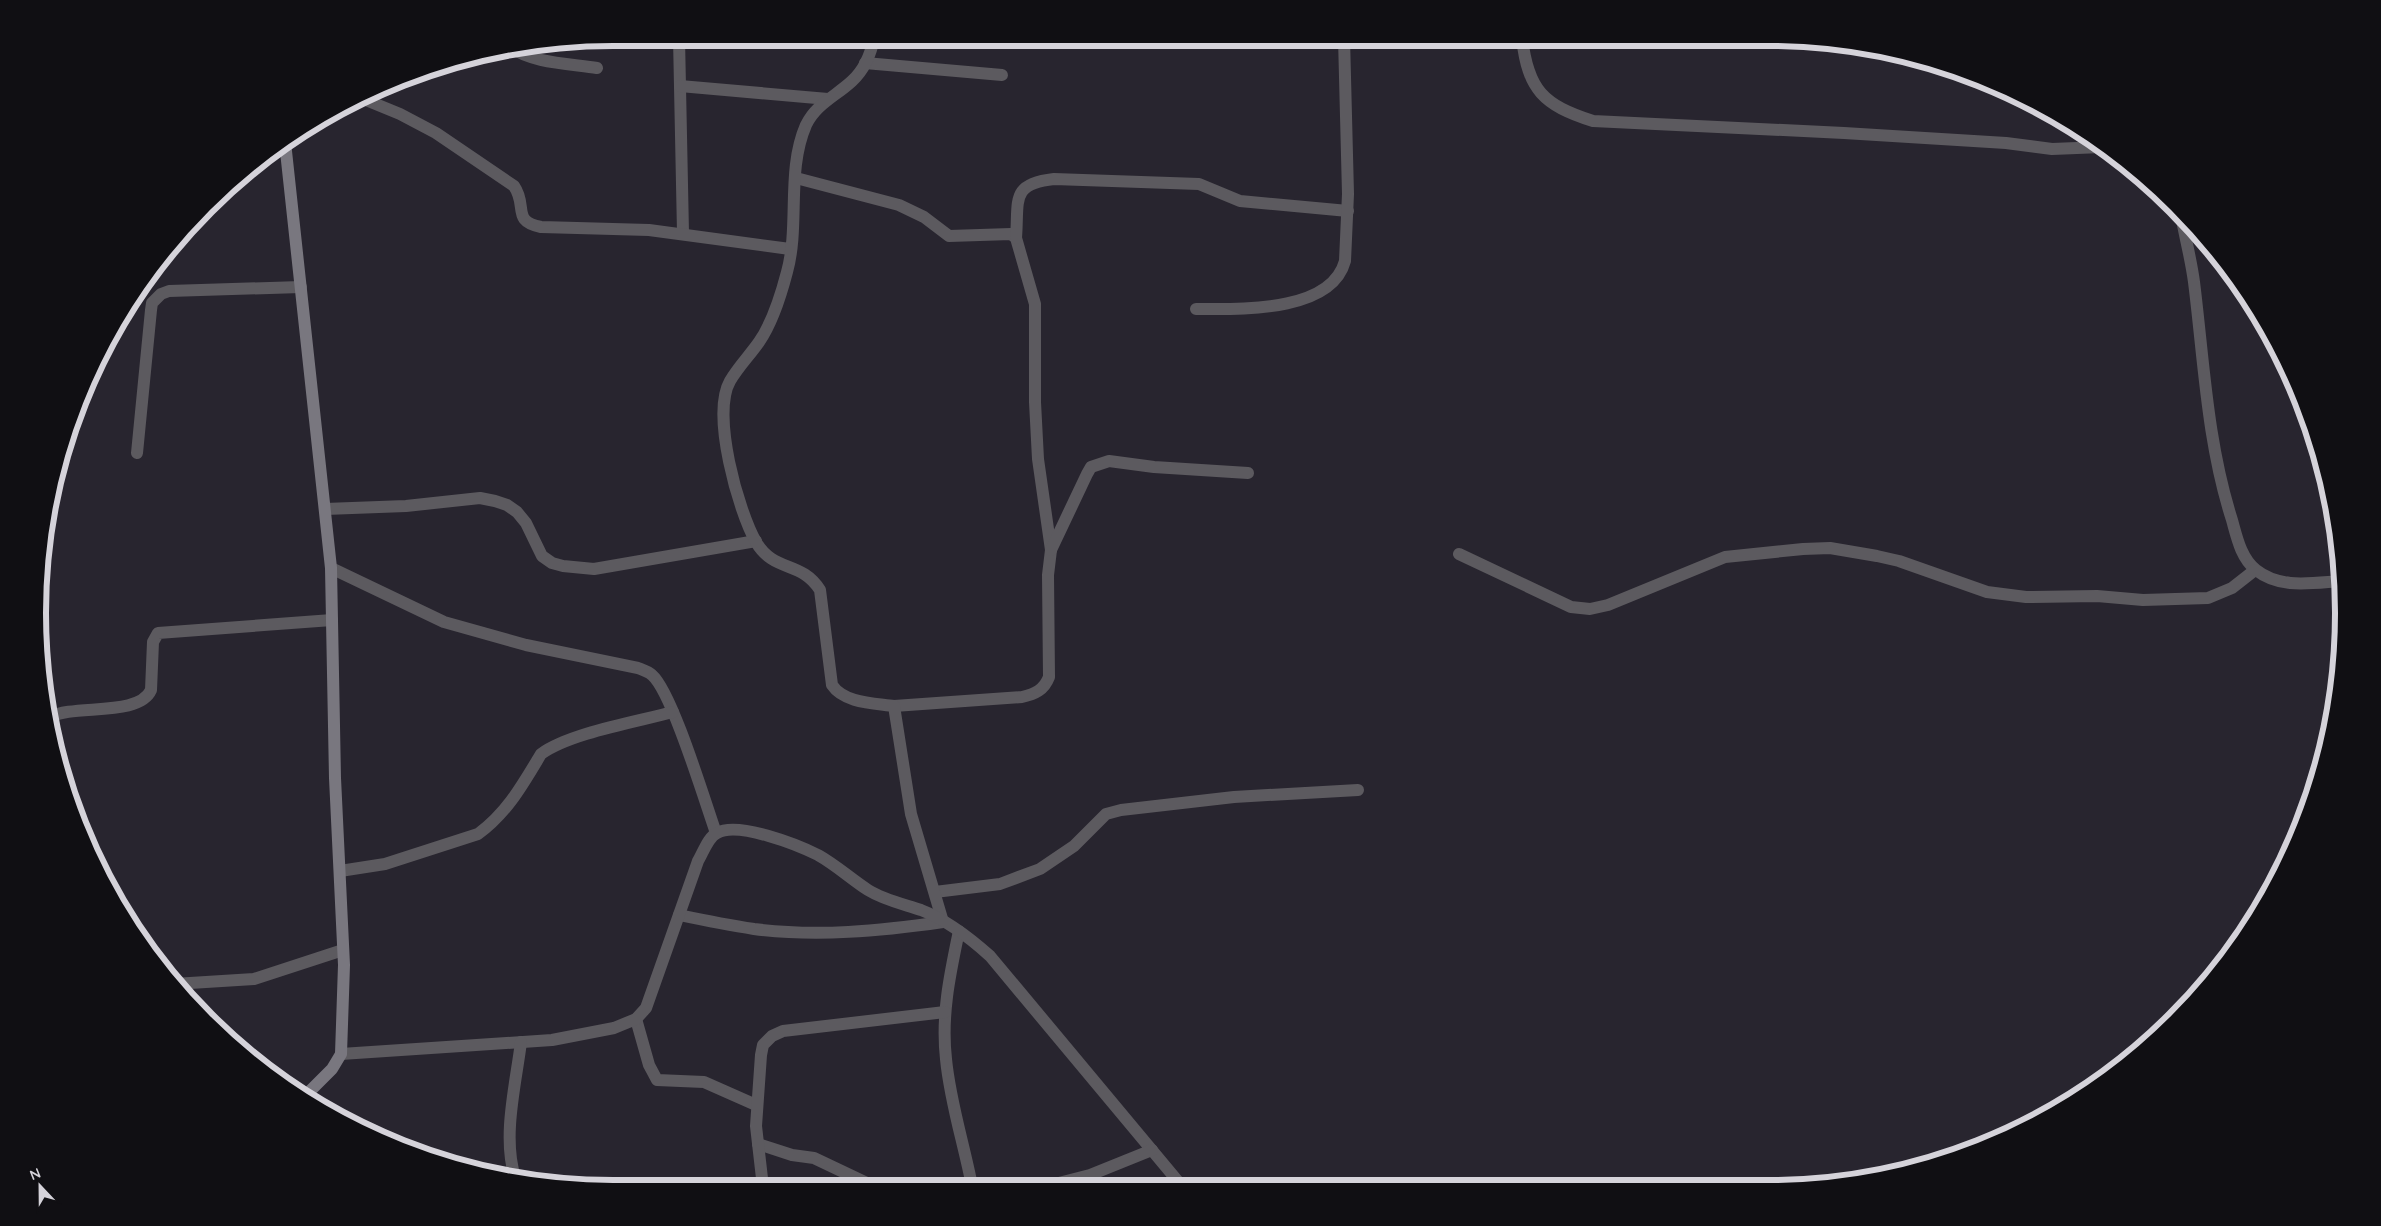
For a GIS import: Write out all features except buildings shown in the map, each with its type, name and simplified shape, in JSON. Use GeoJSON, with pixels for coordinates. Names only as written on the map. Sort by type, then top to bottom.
{"type":"FeatureCollection","features":[{"type":"Feature","properties":{"kind":"street"},"geometry":{"type":"LineString","coordinates":[[679,46],[683,233]]}},
{"type":"Feature","properties":{"kind":"street"},"geometry":{"type":"LineString","coordinates":[[871,46],[865,63],[853,80],[814,112],[806,126],[796,178],[788,269],[768,328],[730,382],[722,409],[725,440],[740,501],[756,541],[766,556],[779,564],[794,567],[803,572],[813,580],[820,590],[828,666],[832,685],[837,692],[845,697],[894,706],[1022,697],[1041,690],[1049,677],[1048,575],[1051,550],[1038,459],[1035,402],[1035,304],[1016,238],[1019,198],[1028,184],[1035,181],[1054,179],[1199,184],[1240,201],[1348,211]]}},
{"type":"Feature","properties":{"kind":"street"},"geometry":{"type":"LineString","coordinates":[[1196,309],[1241,309],[1270,306],[1303,298],[1331,286],[1340,274],[1345,261],[1348,211],[1344,46]]}},
{"type":"Feature","properties":{"kind":"street"},"geometry":{"type":"LineString","coordinates":[[1523,46],[1525,65],[1535,86],[1546,98],[1568,113],[1593,121],[1844,133],[2052,149],[2091,147]]}},
{"type":"Feature","properties":{"kind":"street"},"geometry":{"type":"LineString","coordinates":[[522,54],[597,68]]}},
{"type":"Feature","properties":{"kind":"street"},"geometry":{"type":"LineString","coordinates":[[865,63],[1002,75]]}},
{"type":"Feature","properties":{"kind":"street"},"geometry":{"type":"LineString","coordinates":[[680,86],[828,99]]}},
{"type":"Feature","properties":{"kind":"street"},"geometry":{"type":"LineString","coordinates":[[370,101],[400,114],[436,133],[514,186],[520,196],[523,218],[530,225],[683,233],[790,249]]}},
{"type":"Feature","properties":{"kind":"street"},"geometry":{"type":"LineString","coordinates":[[286,150],[331,568],[343,950],[343,1033],[341,1054],[332,1069],[310,1091]]}},
{"type":"Feature","properties":{"kind":"street"},"geometry":{"type":"LineString","coordinates":[[796,178],[899,205],[924,217],[949,236],[1004,233],[1011,234],[1016,238]]}},
{"type":"Feature","properties":{"kind":"street"},"geometry":{"type":"LineString","coordinates":[[2184,228],[2194,280],[2206,402],[2216,466],[2239,543],[2247,560],[2255,570],[2270,579],[2282,583],[2334,581]]}},
{"type":"Feature","properties":{"kind":"street"},"geometry":{"type":"LineString","coordinates":[[137,453],[152,303],[161,294],[183,290],[301,287]]}},
{"type":"Feature","properties":{"kind":"street"},"geometry":{"type":"LineString","coordinates":[[1051,550],[1087,474],[1091,467],[1100,462],[1109,461],[1154,467],[1248,474]]}},
{"type":"Feature","properties":{"kind":"street"},"geometry":{"type":"LineString","coordinates":[[325,509],[406,506],[462,499],[495,501],[507,505],[517,512],[526,523],[542,556],[552,563],[594,569],[756,541]]}},
{"type":"Feature","properties":{"kind":"street"},"geometry":{"type":"LineString","coordinates":[[1459,554],[1571,607],[1590,609],[1608,605],[1725,557],[1803,549],[1830,548],[1884,558],[1987,592],[2026,597],[2097,596],[2143,600],[2208,598],[2232,588],[2255,570]]}},
{"type":"Feature","properties":{"kind":"street"},"geometry":{"type":"LineString","coordinates":[[331,568],[444,622],[526,645],[638,668],[652,674],[661,686],[673,712],[716,832]]}},
{"type":"Feature","properties":{"kind":"street"},"geometry":{"type":"LineString","coordinates":[[56,716],[132,704],[148,696],[151,690],[154,642],[158,633],[332,620]]}},
{"type":"Feature","properties":{"kind":"street"},"geometry":{"type":"LineString","coordinates":[[894,706],[911,814],[943,922]]}},
{"type":"Feature","properties":{"kind":"street"},"geometry":{"type":"LineString","coordinates":[[340,870],[385,864],[478,834],[490,826],[511,804],[541,754],[568,740],[673,712]]}},
{"type":"Feature","properties":{"kind":"street"},"geometry":{"type":"LineString","coordinates":[[935,892],[1000,884],[1040,868],[1074,846],[1106,814],[1121,810],[1234,797],[1358,790]]}},
{"type":"Feature","properties":{"kind":"street"},"geometry":{"type":"LineString","coordinates":[[341,1054],[552,1040],[605,1030],[636,1019],[646,1008],[698,861],[716,832],[734,829],[753,832],[793,844],[819,856],[868,890],[923,911],[960,931],[990,956],[1176,1180]]}},
{"type":"Feature","properties":{"kind":"street"},"geometry":{"type":"LineString","coordinates":[[679,916],[754,929],[791,931],[864,932],[943,922]]}},
{"type":"Feature","properties":{"kind":"street"},"geometry":{"type":"LineString","coordinates":[[960,931],[948,984],[944,1034],[948,1075],[971,1180]]}},
{"type":"Feature","properties":{"kind":"street"},"geometry":{"type":"LineString","coordinates":[[184,983],[254,979],[343,950]]}},
{"type":"Feature","properties":{"kind":"street"},"geometry":{"type":"LineString","coordinates":[[762,1180],[756,1105],[763,1045],[772,1036],[782,1031],[945,1012]]}},
{"type":"Feature","properties":{"kind":"street"},"geometry":{"type":"LineString","coordinates":[[636,1019],[648,1066],[657,1080],[704,1082],[756,1105]]}},
{"type":"Feature","properties":{"kind":"street"},"geometry":{"type":"LineString","coordinates":[[514,1171],[509,1152],[521,1042]]}},
{"type":"Feature","properties":{"kind":"street"},"geometry":{"type":"LineString","coordinates":[[758,1144],[781,1152],[814,1158],[860,1180]]}},
{"type":"Feature","properties":{"kind":"street"},"geometry":{"type":"LineString","coordinates":[[1070,1180],[1090,1175],[1152,1150]]}}]}
